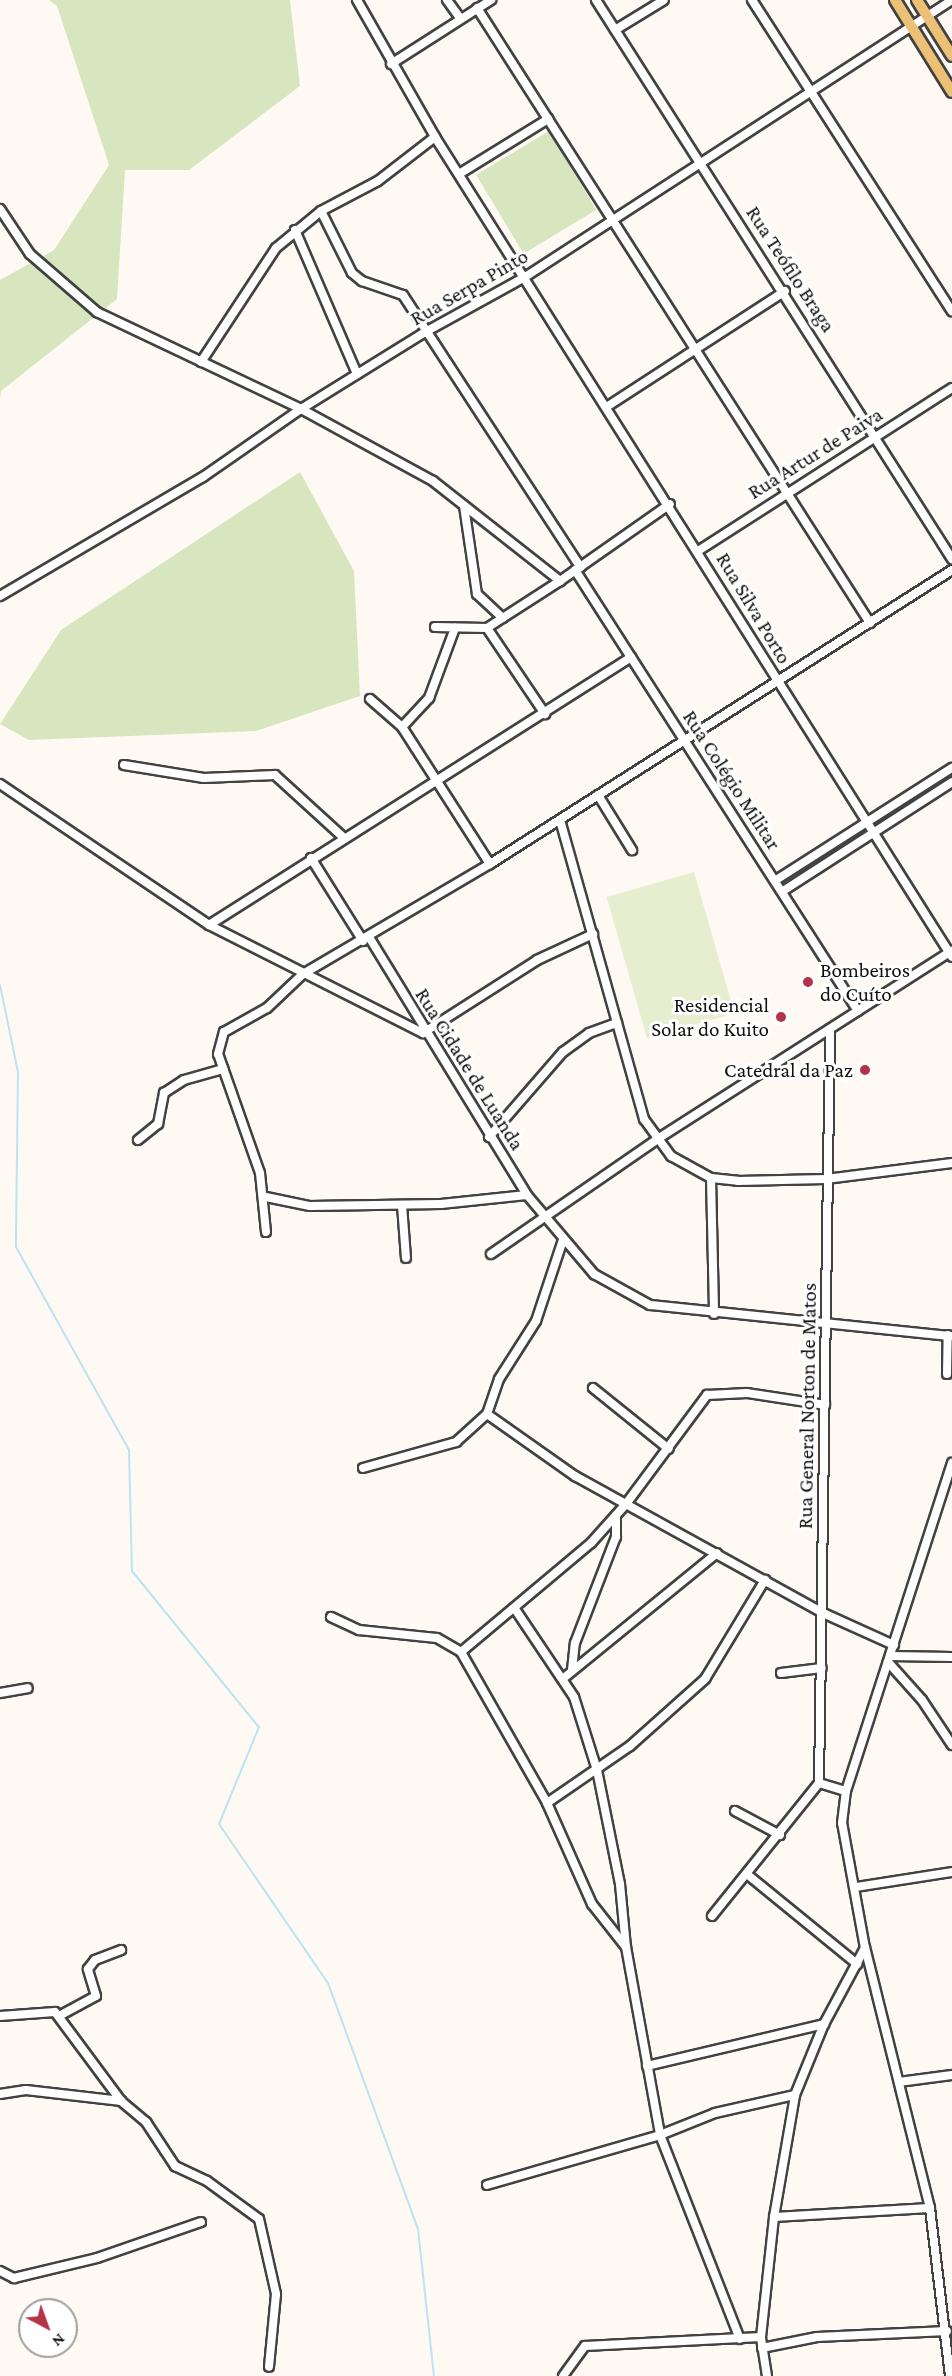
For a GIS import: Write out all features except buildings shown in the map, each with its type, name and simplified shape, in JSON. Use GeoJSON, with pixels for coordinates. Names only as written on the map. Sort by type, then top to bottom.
{"type":"FeatureCollection","features":[{"type":"Feature","properties":{"kind":"main road"},"geometry":{"type":"LineString","coordinates":[[895,0],[952,92]]}},
{"type":"Feature","properties":{"kind":"main road"},"geometry":{"type":"LineString","coordinates":[[917,0],[952,56]]}},
{"type":"Feature","properties":{"kind":"street","name":"Rua Silva Porto"},"geometry":{"type":"LineString","coordinates":[[357,0],[391,64],[435,137],[670,504],[778,681],[951,954]]}},
{"type":"Feature","properties":{"kind":"street"},"geometry":{"type":"LineString","coordinates":[[447,0],[460,18]]}},
{"type":"Feature","properties":{"kind":"street"},"geometry":{"type":"LineString","coordinates":[[391,64],[490,0]]}},
{"type":"Feature","properties":{"kind":"street","name":"Rua Teófilo Braga"},"geometry":{"type":"LineString","coordinates":[[596,0],[785,291],[952,559]]}},
{"type":"Feature","properties":{"kind":"street"},"geometry":{"type":"LineString","coordinates":[[615,30],[664,0]]}},
{"type":"Feature","properties":{"kind":"street"},"geometry":{"type":"LineString","coordinates":[[752,0],[952,311]]}},
{"type":"Feature","properties":{"kind":"street","name":"Rua Serpa Pinto"},"geometry":{"type":"LineString","coordinates":[[0,596],[203,477],[301,409],[427,331],[525,277],[952,0]]}},
{"type":"Feature","properties":{"kind":"street"},"geometry":{"type":"LineString","coordinates":[[477,8],[612,220],[698,349],[870,622]]}},
{"type":"Feature","properties":{"kind":"street"},"geometry":{"type":"LineString","coordinates":[[459,174],[548,119]]}},
{"type":"Feature","properties":{"kind":"street"},"geometry":{"type":"LineString","coordinates":[[201,362],[276,248],[295,230],[321,211],[378,181],[435,137]]}},
{"type":"Feature","properties":{"kind":"street"},"geometry":{"type":"LineString","coordinates":[[0,209],[30,254],[64,288],[97,312],[301,409],[433,481],[560,581]]}},
{"type":"Feature","properties":{"kind":"street","name":"Rua Colégio Militar"},"geometry":{"type":"LineString","coordinates":[[321,211],[352,273],[362,281],[403,295],[578,569],[630,657],[776,880],[858,1011]]}},
{"type":"Feature","properties":{"kind":"street"},"geometry":{"type":"LineString","coordinates":[[295,230],[357,374]]}},
{"type":"Feature","properties":{"kind":"street"},"geometry":{"type":"LineString","coordinates":[[608,406],[785,291]]}},
{"type":"Feature","properties":{"kind":"street","name":"Rua Artur de Paiva"},"geometry":{"type":"LineString","coordinates":[[699,551],[787,491],[952,387]]}},
{"type":"Feature","properties":{"kind":"street"},"geometry":{"type":"LineString","coordinates":[[435,627],[487,628],[578,569],[670,504]]}},
{"type":"Feature","properties":{"kind":"street"},"geometry":{"type":"LineString","coordinates":[[464,506],[477,594],[503,618]]}},
{"type":"Feature","properties":{"kind":"street"},"geometry":{"type":"LineString","coordinates":[[266,1232],[266,1197],[223,1069],[220,1037],[267,1008],[303,974],[490,864],[952,570]]}},
{"type":"Feature","properties":{"kind":"street"},"geometry":{"type":"LineString","coordinates":[[402,727],[429,698],[455,628]]}},
{"type":"Feature","properties":{"kind":"street"},"geometry":{"type":"LineString","coordinates":[[487,628],[545,714]]}},
{"type":"Feature","properties":{"kind":"street"},"geometry":{"type":"LineString","coordinates":[[209,925],[343,837],[545,714],[630,657]]}},
{"type":"Feature","properties":{"kind":"street"},"geometry":{"type":"LineString","coordinates":[[370,699],[402,727],[490,864]]}},
{"type":"Feature","properties":{"kind":"street"},"geometry":{"type":"LineString","coordinates":[[124,765],[204,777],[275,775],[343,837]]}},
{"type":"Feature","properties":{"kind":"street"},"geometry":{"type":"LineString","coordinates":[[776,880],[952,768]]}},
{"type":"Feature","properties":{"kind":"street"},"geometry":{"type":"LineString","coordinates":[[783,891],[952,782]]}},
{"type":"Feature","properties":{"kind":"street"},"geometry":{"type":"LineString","coordinates":[[0,784],[209,925],[424,1033],[537,960],[593,934]]}},
{"type":"Feature","properties":{"kind":"street"},"geometry":{"type":"LineString","coordinates":[[919,789],[926,799]]}},
{"type":"Feature","properties":{"kind":"street"},"geometry":{"type":"LineString","coordinates":[[598,795],[632,850]]}},
{"type":"Feature","properties":{"kind":"street"},"geometry":{"type":"LineString","coordinates":[[560,820],[644,1119],[656,1140],[690,1170],[711,1178],[826,1179],[952,1163]]}},
{"type":"Feature","properties":{"kind":"street"},"geometry":{"type":"LineString","coordinates":[[814,856],[820,866]]}},
{"type":"Feature","properties":{"kind":"street","name":"Rua Cidade de Luanda"},"geometry":{"type":"LineString","coordinates":[[311,858],[366,939],[527,1195],[543,1218],[594,1274],[629,1296],[650,1305],[827,1326],[950,1336]]}},
{"type":"Feature","properties":{"kind":"street"},"geometry":{"type":"LineString","coordinates":[[491,1254],[656,1140],[951,954]]}},
{"type":"Feature","properties":{"kind":"street"},"geometry":{"type":"LineString","coordinates":[[489,1137],[563,1052],[589,1033],[617,1023]]}},
{"type":"Feature","properties":{"kind":"street","name":"Rua General Norton de Matos"},"geometry":{"type":"LineString","coordinates":[[819,1783],[827,1326],[826,1179],[830,1029]]}},
{"type":"Feature","properties":{"kind":"street"},"geometry":{"type":"LineString","coordinates":[[138,1140],[158,1124],[164,1093],[184,1080],[223,1069]]}},
{"type":"Feature","properties":{"kind":"street"},"geometry":{"type":"LineString","coordinates":[[711,1178],[714,1314]]}},
{"type":"Feature","properties":{"kind":"street"},"geometry":{"type":"LineString","coordinates":[[266,1197],[310,1206],[402,1205],[527,1195]]}},
{"type":"Feature","properties":{"kind":"street"},"geometry":{"type":"LineString","coordinates":[[402,1205],[406,1258]]}},
{"type":"Feature","properties":{"kind":"street"},"geometry":{"type":"LineString","coordinates":[[363,1468],[456,1442],[488,1414],[499,1379],[536,1321],[563,1240]]}},
{"type":"Feature","properties":{"kind":"street"},"geometry":{"type":"LineString","coordinates":[[946,1374],[950,1336]]}},
{"type":"Feature","properties":{"kind":"street"},"geometry":{"type":"LineString","coordinates":[[593,1388],[669,1449]]}},
{"type":"Feature","properties":{"kind":"street"},"geometry":{"type":"LineString","coordinates":[[461,1652],[515,1609],[616,1516],[669,1449],[699,1401],[717,1392],[825,1405]]}},
{"type":"Feature","properties":{"kind":"street"},"geometry":{"type":"LineString","coordinates":[[488,1414],[533,1450],[626,1504],[823,1613],[894,1645]]}},
{"type":"Feature","properties":{"kind":"street"},"geometry":{"type":"LineString","coordinates":[[950,2376],[947,2331],[930,2208],[865,1947],[856,1887],[842,1822],[846,1791],[952,1463]]}},
{"type":"Feature","properties":{"kind":"street"},"geometry":{"type":"LineString","coordinates":[[572,1670],[575,1643],[616,1537],[616,1516]]}},
{"type":"Feature","properties":{"kind":"street"},"geometry":{"type":"LineString","coordinates":[[565,1677],[717,1553]]}},
{"type":"Feature","properties":{"kind":"street"},"geometry":{"type":"LineString","coordinates":[[547,1803],[597,1770],[705,1679],[765,1580]]}},
{"type":"Feature","properties":{"kind":"street"},"geometry":{"type":"LineString","coordinates":[[515,1609],[565,1677],[597,1770],[620,1884],[626,1947],[660,2135],[740,2339]]}},
{"type":"Feature","properties":{"kind":"street"},"geometry":{"type":"LineString","coordinates":[[331,1617],[359,1630],[437,1638],[461,1652],[547,1803],[592,1904],[626,1947]]}},
{"type":"Feature","properties":{"kind":"street"},"geometry":{"type":"LineString","coordinates":[[889,1659],[952,1657]]}},
{"type":"Feature","properties":{"kind":"street"},"geometry":{"type":"LineString","coordinates":[[889,1659],[922,1700],[952,1745]]}},
{"type":"Feature","properties":{"kind":"street"},"geometry":{"type":"LineString","coordinates":[[781,1673],[822,1668]]}},
{"type":"Feature","properties":{"kind":"street"},"geometry":{"type":"LineString","coordinates":[[0,1694],[28,1688]]}},
{"type":"Feature","properties":{"kind":"street"},"geometry":{"type":"LineString","coordinates":[[712,1916],[748,1875],[819,1783],[846,1791]]}},
{"type":"Feature","properties":{"kind":"street"},"geometry":{"type":"LineString","coordinates":[[735,1811],[780,1835]]}},
{"type":"Feature","properties":{"kind":"street"},"geometry":{"type":"LineString","coordinates":[[856,1887],[952,1872]]}},
{"type":"Feature","properties":{"kind":"street"},"geometry":{"type":"LineString","coordinates":[[748,1875],[857,1964]]}},
{"type":"Feature","properties":{"kind":"street"},"geometry":{"type":"LineString","coordinates":[[767,2376],[761,2337],[774,2217],[795,2095],[824,2024],[865,1947]]}},
{"type":"Feature","properties":{"kind":"street"},"geometry":{"type":"LineString","coordinates":[[59,2016],[96,1996],[88,1969],[95,1960],[121,1950]]}},
{"type":"Feature","properties":{"kind":"street"},"geometry":{"type":"LineString","coordinates":[[0,2016],[49,2011],[59,2016],[121,2101],[146,2122],[174,2166],[207,2181],[259,2219],[276,2294],[269,2367]]}},
{"type":"Feature","properties":{"kind":"street"},"geometry":{"type":"LineString","coordinates":[[647,2066],[824,2024]]}},
{"type":"Feature","properties":{"kind":"street"},"geometry":{"type":"LineString","coordinates":[[899,2082],[952,2075]]}},
{"type":"Feature","properties":{"kind":"street"},"geometry":{"type":"LineString","coordinates":[[0,2094],[26,2090],[121,2101]]}},
{"type":"Feature","properties":{"kind":"street"},"geometry":{"type":"LineString","coordinates":[[487,2185],[660,2135],[716,2113],[795,2095]]}},
{"type":"Feature","properties":{"kind":"street"},"geometry":{"type":"LineString","coordinates":[[774,2217],[930,2208]]}},
{"type":"Feature","properties":{"kind":"street"},"geometry":{"type":"LineString","coordinates":[[0,2271],[14,2278],[112,2254],[201,2222]]}},
{"type":"Feature","properties":{"kind":"street"},"geometry":{"type":"LineString","coordinates":[[762,2348],[817,2337],[947,2331]]}},
{"type":"Feature","properties":{"kind":"street"},"geometry":{"type":"LineString","coordinates":[[563,2376],[585,2346],[761,2337]]}},
{"type":"Feature","properties":{"kind":"green space"},"geometry":{"type":"Polygon","coordinates":[[[49,0],[290,0],[300,86],[189,170],[125,170],[117,299],[1,391],[0,399],[0,280],[54,250],[109,165],[57,6],[49,0]]]}},
{"type":"Feature","properties":{"kind":"green space"},"geometry":{"type":"Polygon","coordinates":[[[549,131],[596,210],[524,254],[476,175],[549,131]]]}},
{"type":"Feature","properties":{"kind":"green space"},"geometry":{"type":"Polygon","coordinates":[[[300,472],[354,571],[360,696],[256,731],[29,740],[0,724],[61,630],[300,472]]]}},
{"type":"Feature","properties":{"kind":"green space"},"geometry":{"type":"Polygon","coordinates":[[[694,872],[735,1013],[647,1038],[607,897],[694,872]]]}},
{"type":"Feature","properties":{"kind":"waterway"},"geometry":{"type":"LineString","coordinates":[[0,985],[18,1072],[16,1247],[129,1450],[132,1571],[259,1727],[219,1824],[328,1983],[418,2229],[434,2376]]}},
{"type":"Feature","properties":{"kind":"place","name":"Bombeiros do Cuíto"},"geometry":{"type":"Point","coordinates":[808,982]}},
{"type":"Feature","properties":{"kind":"place","name":"Residencial Solar do Kuito"},"geometry":{"type":"Point","coordinates":[781,1017]}},
{"type":"Feature","properties":{"kind":"place","name":"Catedral da Paz"},"geometry":{"type":"Point","coordinates":[865,1070]}}]}
